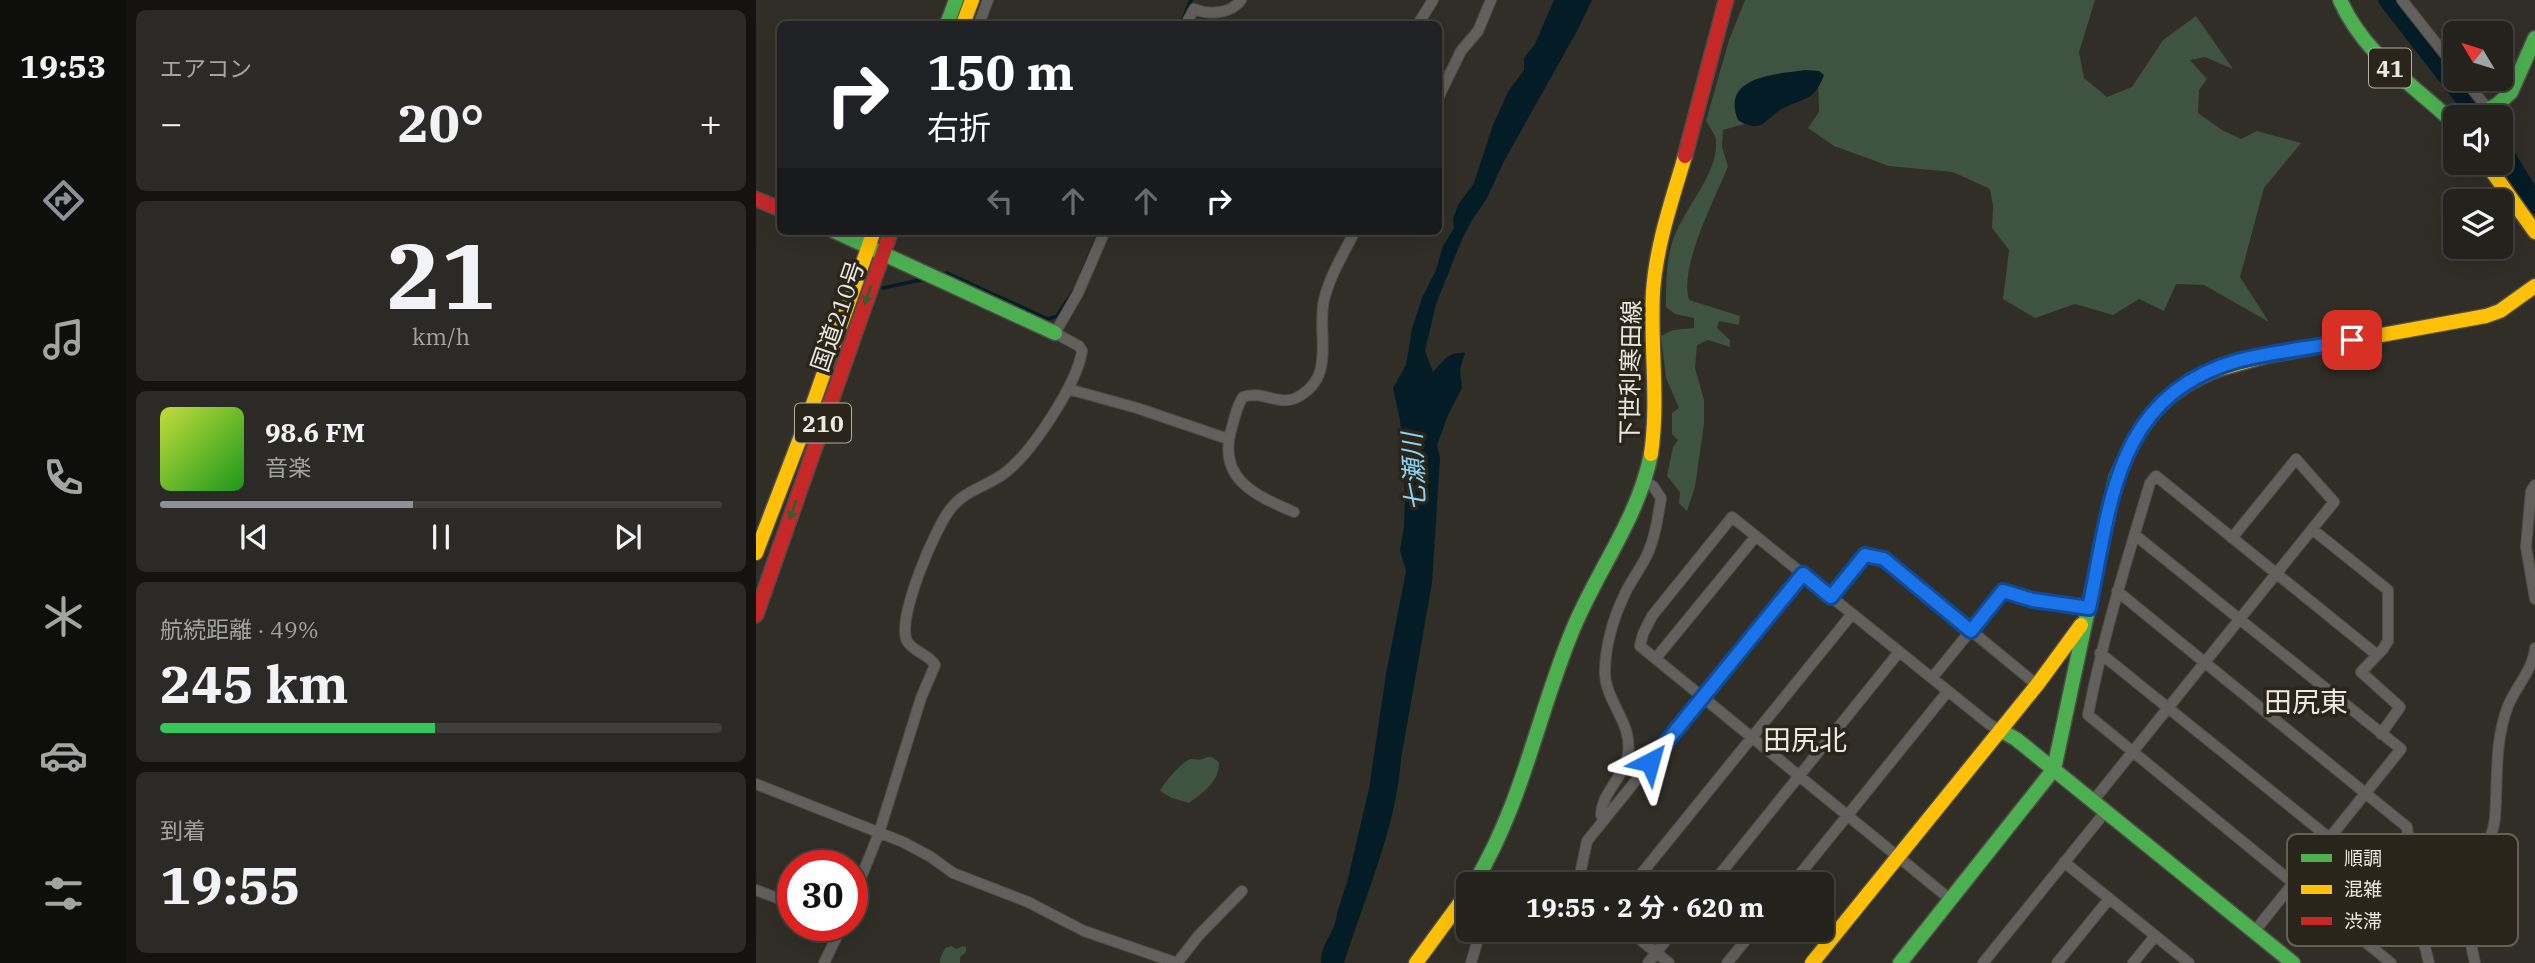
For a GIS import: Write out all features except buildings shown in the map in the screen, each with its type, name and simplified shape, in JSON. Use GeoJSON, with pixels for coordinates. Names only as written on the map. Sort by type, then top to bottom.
{"type":"FeatureCollection","features":[{"type":"Feature","properties":{"kind":"main road"},"geometry":{"type":"LineString","coordinates":[[948,21],[956,0]]}},
{"type":"Feature","properties":{"kind":"main road"},"geometry":{"type":"LineString","coordinates":[[964,21],[972,0]]}},
{"type":"Feature","properties":{"kind":"main road","name":"下世利寒田線"},"geometry":{"type":"LineString","coordinates":[[1484,872],[1518,795],[1578,616],[1589,591],[1627,526],[1645,482],[1652,454],[1657,405],[1652,314],[1656,268],[1663,233],[1712,63],[1726,0]]}},
{"type":"Feature","properties":{"kind":"main road","name":"41"},"geometry":{"type":"LineString","coordinates":[[2340,0],[2346,18],[2370,49],[2443,111]]}},
{"type":"Feature","properties":{"kind":"main road"},"geometry":{"type":"LineString","coordinates":[[2496,105],[2511,92],[2535,38]]}},
{"type":"Feature","properties":{"kind":"main road"},"geometry":{"type":"LineString","coordinates":[[2495,175],[2535,232]]}},
{"type":"Feature","properties":{"kind":"main road"},"geometry":{"type":"LineString","coordinates":[[756,199],[777,208]]}},
{"type":"Feature","properties":{"kind":"main road"},"geometry":{"type":"LineString","coordinates":[[843,235],[1055,333]]}},
{"type":"Feature","properties":{"kind":"main road","name":"国道210号"},"geometry":{"type":"LineString","coordinates":[[756,552],[809,415],[873,235]]}},
{"type":"Feature","properties":{"kind":"main road","name":"国道210号"},"geometry":{"type":"LineString","coordinates":[[756,615],[890,235]]}},
{"type":"Feature","properties":{"kind":"main road"},"geometry":{"type":"LineString","coordinates":[[1900,963],[2054,769],[2114,488],[2125,455],[2144,422],[2180,388],[2204,374],[2239,360],[2486,316],[2500,311],[2535,286]]}},
{"type":"Feature","properties":{"kind":"main road"},"geometry":{"type":"LineString","coordinates":[[1812,963],[2037,685],[2071,640],[2089,608]]}},
{"type":"Feature","properties":{"kind":"main road"},"geometry":{"type":"LineString","coordinates":[[2000,730],[2054,769],[2289,962]]}},
{"type":"Feature","properties":{"kind":"main road"},"geometry":{"type":"LineString","coordinates":[[1416,963],[1456,908]]}},
{"type":"Feature","properties":{"kind":"street"},"geometry":{"type":"LineString","coordinates":[[980,21],[988,0]]}},
{"type":"Feature","properties":{"kind":"street"},"geometry":{"type":"LineString","coordinates":[[1188,21],[1194,9],[1200,12],[1227,11],[1241,0]]}},
{"type":"Feature","properties":{"kind":"street"},"geometry":{"type":"LineString","coordinates":[[1420,21],[1433,0]]}},
{"type":"Feature","properties":{"kind":"street"},"geometry":{"type":"LineString","coordinates":[[1442,90],[1461,51],[1478,31],[1491,0]]}},
{"type":"Feature","properties":{"kind":"street"},"geometry":{"type":"LineString","coordinates":[[2402,0],[2443,52]]}},
{"type":"Feature","properties":{"kind":"street"},"geometry":{"type":"LineString","coordinates":[[868,860],[921,698],[935,665],[933,660],[908,643],[906,628],[913,590],[945,516],[962,496],[1009,470],[1055,413],[1068,389],[1082,351],[1080,346],[1055,333],[1078,293],[1103,235]]}},
{"type":"Feature","properties":{"kind":"street"},"geometry":{"type":"LineString","coordinates":[[1294,512],[1270,502],[1241,482],[1229,464],[1228,439],[1244,397],[1256,394],[1292,400],[1301,395],[1317,377],[1323,359],[1324,300],[1353,235]]}},
{"type":"Feature","properties":{"kind":"street"},"geometry":{"type":"LineString","coordinates":[[1068,389],[1137,408],[1228,439]]}},
{"type":"Feature","properties":{"kind":"street"},"geometry":{"type":"LineString","coordinates":[[2093,801],[2334,502],[2295,459],[2232,538]]}},
{"type":"Feature","properties":{"kind":"street"},"geometry":{"type":"LineString","coordinates":[[2287,877],[2088,715],[2100,653],[2117,592],[2150,484],[2156,476],[2377,655]]}},
{"type":"Feature","properties":{"kind":"street"},"geometry":{"type":"LineString","coordinates":[[1604,819],[1601,816],[1602,800],[1625,765],[1629,745],[1625,726],[1606,683],[1609,647],[1620,604],[1650,547],[1661,498],[1653,486],[1645,482]]}},
{"type":"Feature","properties":{"kind":"street"},"geometry":{"type":"LineString","coordinates":[[2535,485],[2531,491],[2526,547],[2535,599]]}},
{"type":"Feature","properties":{"kind":"street"},"geometry":{"type":"LineString","coordinates":[[1951,900],[1640,646],[1643,634],[1652,616],[1732,517],[1989,724],[2000,730]]}},
{"type":"Feature","properties":{"kind":"street"},"geometry":{"type":"LineString","coordinates":[[2312,529],[2388,590],[2388,641],[2361,672],[2400,707],[2381,733]]}},
{"type":"Feature","properties":{"kind":"street"},"geometry":{"type":"LineString","coordinates":[[2135,534],[2401,749],[2332,834]]}},
{"type":"Feature","properties":{"kind":"street"},"geometry":{"type":"LineString","coordinates":[[1656,658],[1756,536]]}},
{"type":"Feature","properties":{"kind":"street"},"geometry":{"type":"LineString","coordinates":[[1831,597],[1865,555],[1884,559],[2037,685]]}},
{"type":"Feature","properties":{"kind":"street"},"geometry":{"type":"LineString","coordinates":[[1581,872],[1587,841],[1803,574]]}},
{"type":"Feature","properties":{"kind":"street"},"geometry":{"type":"LineString","coordinates":[[1932,678],[2003,591],[2033,600],[2089,608]]}},
{"type":"Feature","properties":{"kind":"street"},"geometry":{"type":"LineString","coordinates":[[2117,592],[2407,827],[2408,834]]}},
{"type":"Feature","properties":{"kind":"street"},"geometry":{"type":"LineString","coordinates":[[1643,872],[1852,614]]}},
{"type":"Feature","properties":{"kind":"street"},"geometry":{"type":"LineString","coordinates":[[2490,834],[2495,820],[2496,769],[2504,721],[2508,706],[2534,657],[2535,648]]}},
{"type":"Feature","properties":{"kind":"street"},"geometry":{"type":"LineString","coordinates":[[1722,872],[1899,652]]}},
{"type":"Feature","properties":{"kind":"street"},"geometry":{"type":"LineString","coordinates":[[2100,653],[2324,834]]}},
{"type":"Feature","properties":{"kind":"street"},"geometry":{"type":"LineString","coordinates":[[1802,872],[1948,691]]}},
{"type":"Feature","properties":{"kind":"street"},"geometry":{"type":"LineString","coordinates":[[756,783],[924,853],[953,873],[1027,902],[1084,931],[1177,963],[1199,935],[1241,891]]}},
{"type":"Feature","properties":{"kind":"street"},"geometry":{"type":"LineString","coordinates":[[1983,963],[2106,811]]}},
{"type":"Feature","properties":{"kind":"street"},"geometry":{"type":"LineString","coordinates":[[2064,862],[2189,963]]}},
{"type":"Feature","properties":{"kind":"street"},"geometry":{"type":"LineString","coordinates":[[756,890],[777,898]]}},
{"type":"Feature","properties":{"kind":"street"},"geometry":{"type":"LineString","coordinates":[[2254,932],[2287,892]]}},
{"type":"Feature","properties":{"kind":"street"},"geometry":{"type":"LineString","coordinates":[[2057,963],[2109,899]]}},
{"type":"Feature","properties":{"kind":"street"},"geometry":{"type":"LineString","coordinates":[[2133,963],[2155,936]]}},
{"type":"Feature","properties":{"kind":"street"},"geometry":{"type":"LineString","coordinates":[[824,963],[835,941]]}},
{"type":"Feature","properties":{"kind":"street"},"geometry":{"type":"LineString","coordinates":[[1471,963],[1477,942]]}},
{"type":"Feature","properties":{"kind":"street"},"geometry":{"type":"LineString","coordinates":[[1643,942],[1669,963]]}},
{"type":"Feature","properties":{"kind":"street"},"geometry":{"type":"LineString","coordinates":[[1648,963],[1665,942]]}},
{"type":"Feature","properties":{"kind":"street"},"geometry":{"type":"LineString","coordinates":[[1727,963],[1744,942]]}},
{"type":"Feature","properties":{"kind":"street"},"geometry":{"type":"LineString","coordinates":[[2370,946],[2391,963]]}},
{"type":"Feature","properties":{"kind":"street"},"geometry":{"type":"LineString","coordinates":[[2425,946],[2429,963]]}},
{"type":"Feature","properties":{"kind":"green space"},"geometry":{"type":"Polygon","coordinates":[[[1745,0],[2095,0],[2079,52],[2084,78],[2107,97],[2132,87],[2163,40],[2196,16],[2233,69],[2205,57],[2190,60],[2207,79],[2199,90],[2198,113],[2222,130],[2241,139],[2257,131],[2301,143],[2264,188],[2240,277],[2269,322],[2204,285],[2176,284],[2164,311],[2139,299],[2113,315],[2075,304],[2035,318],[2003,299],[2009,250],[1992,228],[1993,206],[1990,189],[1953,172],[1889,166],[1834,146],[1808,128],[1819,112],[1818,79],[1738,120],[1744,124],[1723,130],[1722,147],[1728,166],[1694,251],[1687,286],[1689,300],[1740,316],[1739,325],[1719,321],[1717,328],[1730,340],[1730,347],[1708,340],[1697,345],[1695,368],[1704,400],[1704,424],[1695,487],[1687,511],[1679,503],[1680,492],[1667,476],[1673,447],[1678,440],[1672,434],[1672,413],[1679,408],[1666,378],[1661,336],[1673,330],[1694,328],[1694,318],[1675,314],[1666,307],[1667,267],[1677,230],[1712,166],[1716,140],[1706,121],[1729,40],[1745,0]]]}},
{"type":"Feature","properties":{"kind":"green space"},"geometry":{"type":"Polygon","coordinates":[[[1207,757],[1219,762],[1217,775],[1210,786],[1189,803],[1160,791],[1187,760],[1207,757]]]}},
{"type":"Feature","properties":{"kind":"green space"},"geometry":{"type":"Polygon","coordinates":[[[951,946],[957,949],[966,947],[966,952],[960,957],[960,963],[940,963],[945,948],[951,946]]]}},
{"type":"Feature","properties":{"kind":"water","name":"七瀬川"},"geometry":{"type":"Polygon","coordinates":[[[1554,0],[1592,0],[1503,163],[1487,198],[1462,239],[1436,304],[1425,351],[1433,372],[1450,355],[1465,353],[1460,369],[1462,388],[1437,445],[1440,458],[1432,583],[1398,785],[1386,837],[1344,963],[1321,963],[1321,956],[1334,926],[1347,882],[1369,789],[1386,674],[1406,571],[1400,550],[1405,495],[1403,450],[1393,388],[1406,365],[1412,329],[1422,298],[1436,270],[1443,246],[1454,228],[1453,219],[1458,205],[1474,183],[1493,125],[1508,92],[1524,70],[1524,58],[1535,44],[1554,0]]]}},
{"type":"Feature","properties":{"kind":"water"},"geometry":{"type":"Polygon","coordinates":[[[1806,70],[1819,71],[1824,75],[1808,98],[1782,109],[1758,126],[1738,120],[1735,105],[1737,94],[1744,86],[1767,76],[1806,70]]]}},
{"type":"Feature","properties":{"kind":"waterway"},"geometry":{"type":"LineString","coordinates":[[1182,21],[1191,0]]}},
{"type":"Feature","properties":{"kind":"waterway"},"geometry":{"type":"LineString","coordinates":[[2388,0],[2470,105]]}},
{"type":"Feature","properties":{"kind":"waterway"},"geometry":{"type":"LineString","coordinates":[[2513,168],[2535,204]]}},
{"type":"Feature","properties":{"kind":"waterway"},"geometry":{"type":"LineString","coordinates":[[1082,272],[1098,235]]}},
{"type":"Feature","properties":{"kind":"waterway"},"geometry":{"type":"LineString","coordinates":[[939,275],[947,273],[1048,319],[1057,316],[1077,286]]}},
{"type":"Feature","properties":{"kind":"waterway"},"geometry":{"type":"LineString","coordinates":[[883,288],[925,279]]}},
{"type":"Feature","properties":{"kind":"traffic: fast"},"geometry":{"type":"LineString","coordinates":[[948,21],[956,0]]}},
{"type":"Feature","properties":{"kind":"traffic: fast"},"geometry":{"type":"LineString","coordinates":[[2340,0],[2350,20],[2376,53],[2443,114]]}},
{"type":"Feature","properties":{"kind":"traffic: fast"},"geometry":{"type":"LineString","coordinates":[[2496,105],[2511,92],[2535,38]]}},
{"type":"Feature","properties":{"kind":"traffic: fast"},"geometry":{"type":"LineString","coordinates":[[843,235],[1055,333]]}},
{"type":"Feature","properties":{"kind":"traffic: fast"},"geometry":{"type":"LineString","coordinates":[[1900,963],[2054,769],[2116,478],[2134,441],[2167,399],[2199,378],[2219,369]]}},
{"type":"Feature","properties":{"kind":"traffic: fast"},"geometry":{"type":"LineString","coordinates":[[1481,872],[1517,792],[1571,634],[1626,524],[1645,478],[1651,454]]}},
{"type":"Feature","properties":{"kind":"traffic: fast"},"geometry":{"type":"LineString","coordinates":[[2000,730],[2016,739],[2293,963]]}},
{"type":"Feature","properties":{"kind":"traffic: slow"},"geometry":{"type":"LineString","coordinates":[[964,21],[972,0]]}},
{"type":"Feature","properties":{"kind":"traffic: slow"},"geometry":{"type":"LineString","coordinates":[[1651,454],[1654,414],[1653,292],[1665,223],[1685,156]]}},
{"type":"Feature","properties":{"kind":"traffic: slow"},"geometry":{"type":"LineString","coordinates":[[2495,175],[2535,232]]}},
{"type":"Feature","properties":{"kind":"traffic: slow"},"geometry":{"type":"LineString","coordinates":[[756,553],[809,415],[873,235]]}},
{"type":"Feature","properties":{"kind":"traffic: slow"},"geometry":{"type":"LineString","coordinates":[[2219,369],[2266,356],[2486,316],[2500,311],[2535,286]]}},
{"type":"Feature","properties":{"kind":"traffic: slow"},"geometry":{"type":"LineString","coordinates":[[1812,963],[2037,685],[2081,625]]}},
{"type":"Feature","properties":{"kind":"traffic: slow"},"geometry":{"type":"LineString","coordinates":[[1416,963],[1456,908]]}},
{"type":"Feature","properties":{"kind":"traffic: jam"},"geometry":{"type":"LineString","coordinates":[[1685,156],[1726,0]]}},
{"type":"Feature","properties":{"kind":"traffic: jam"},"geometry":{"type":"LineString","coordinates":[[756,199],[777,208]]}},
{"type":"Feature","properties":{"kind":"traffic: jam"},"geometry":{"type":"LineString","coordinates":[[756,615],[890,235]]}},
{"type":"Feature","properties":{"kind":"district","name":"田尻東"},"geometry":{"type":"Point","coordinates":[2306,701]}},
{"type":"Feature","properties":{"kind":"district","name":"田尻北"},"geometry":{"type":"Point","coordinates":[1805,739]}},
{"type":"Feature","properties":{"kind":"route"},"geometry":{"type":"LineString","coordinates":[[1650,762],[1803,574],[1831,597],[1865,555],[1884,559],[1971,631],[2003,591],[2033,600],[2089,608],[2119,471],[2134,437],[2157,408],[2186,384],[2220,366],[2239,360],[2352,340]]}}]}
